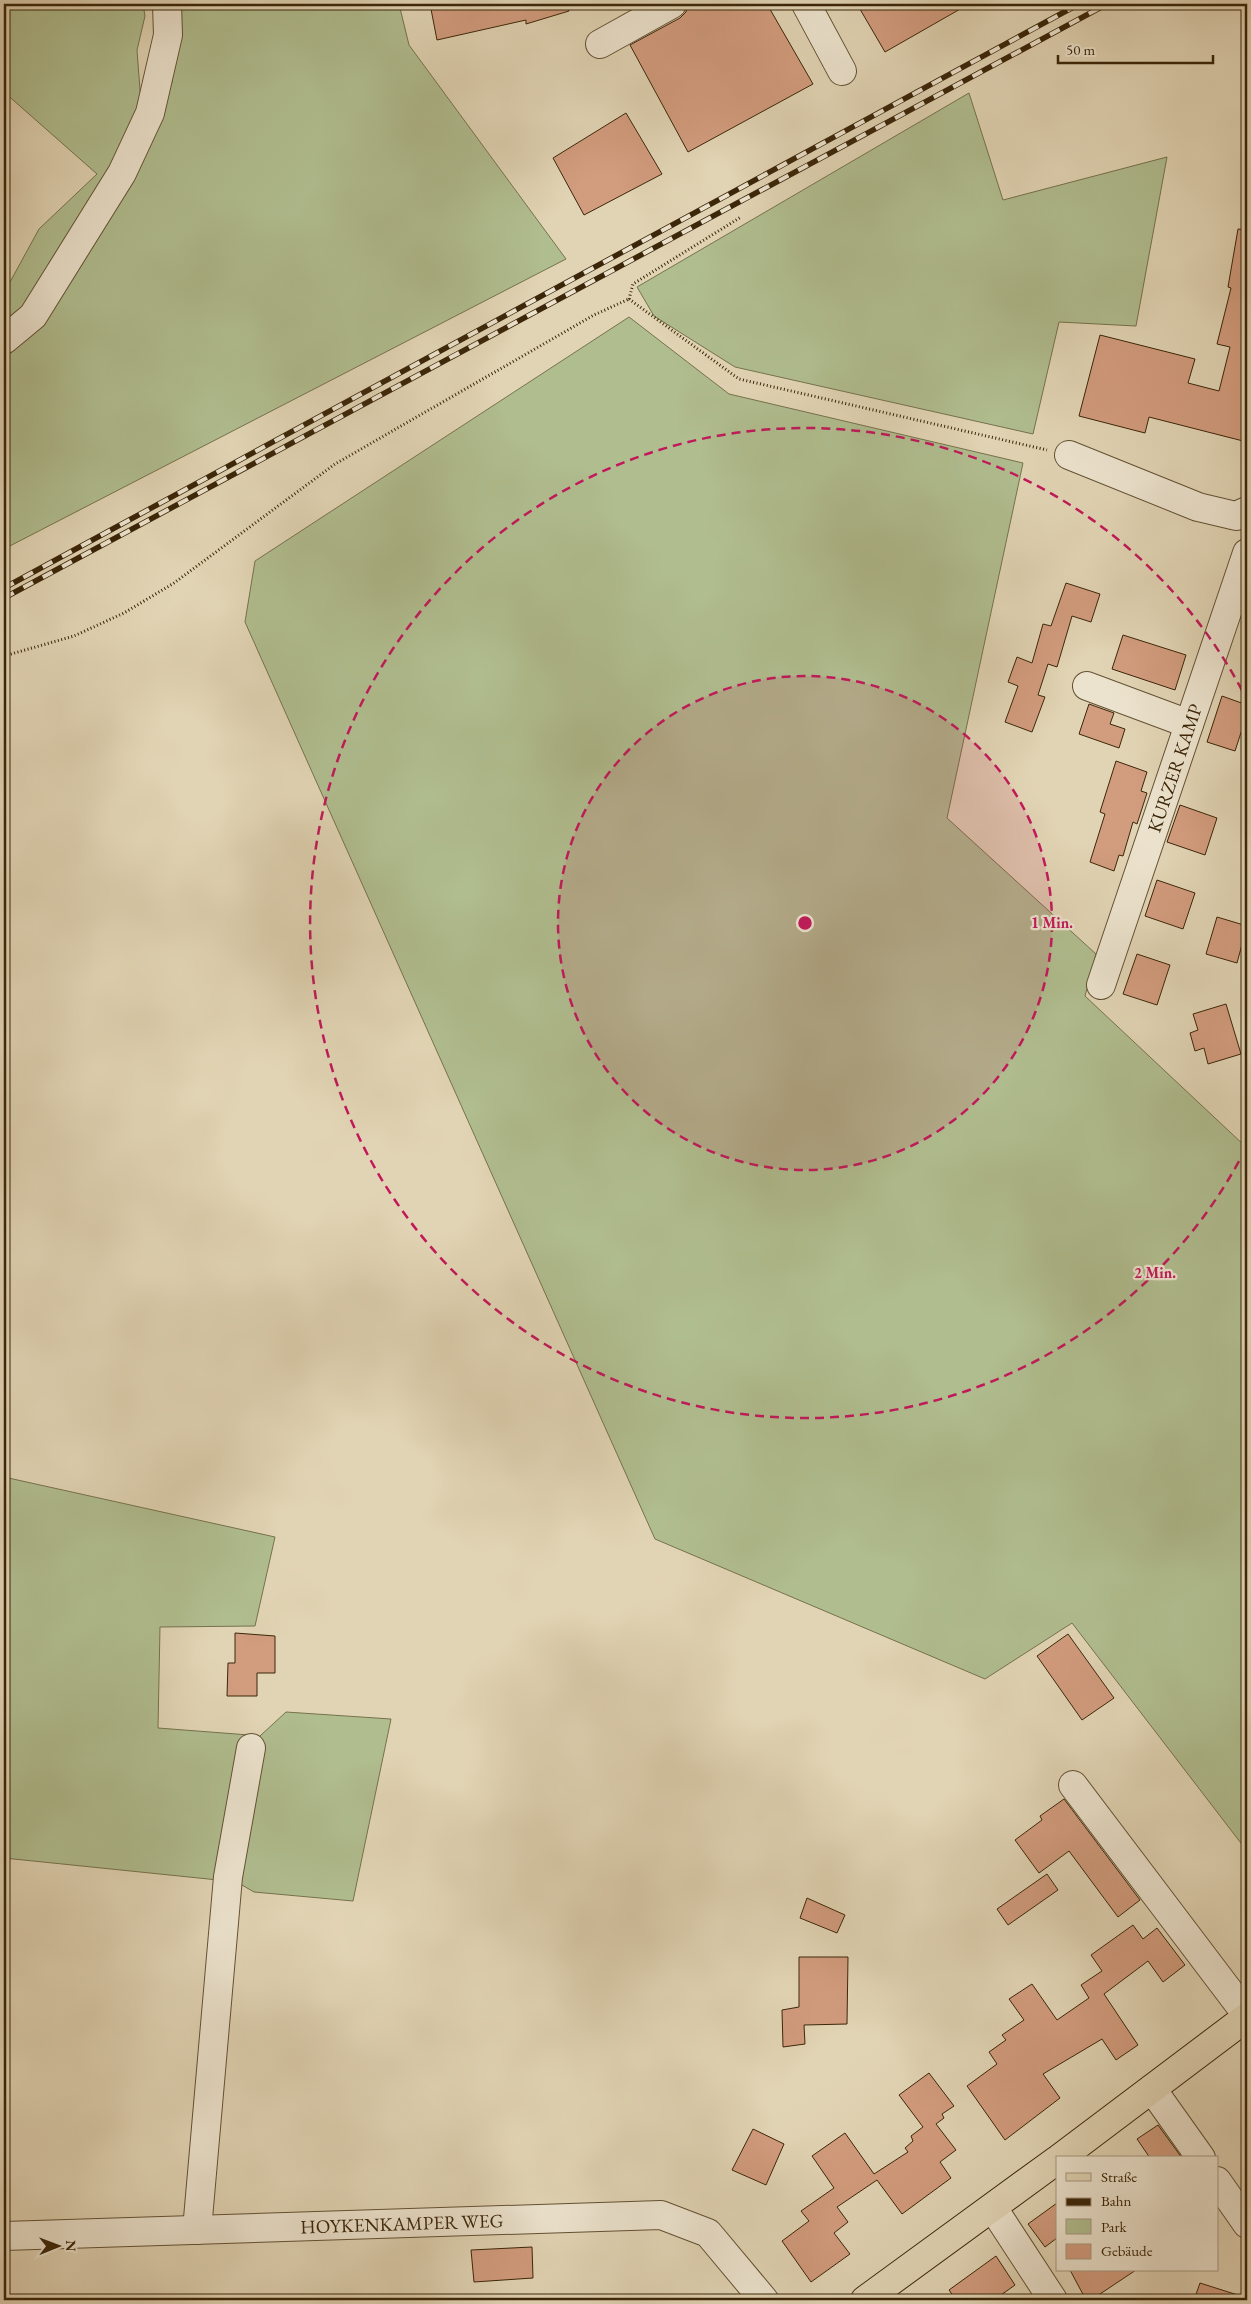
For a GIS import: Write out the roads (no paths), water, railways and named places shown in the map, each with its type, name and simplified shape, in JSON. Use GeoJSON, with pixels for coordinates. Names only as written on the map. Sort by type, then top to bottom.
{"type":"FeatureCollection","features":[{"type":"Feature","properties":{"kind":"main road"},"geometry":{"type":"LineString","coordinates":[[1063,2156],[1247,2016]]}},
{"type":"Feature","properties":{"kind":"main road"},"geometry":{"type":"LineString","coordinates":[[866,2300],[1056,2161]]}},
{"type":"Feature","properties":{"kind":"street"},"geometry":{"type":"LineString","coordinates":[[4,340],[33,316],[122,173],[150,113],[168,35],[167,4]]}},
{"type":"Feature","properties":{"kind":"street"},"geometry":{"type":"LineString","coordinates":[[600,44],[672,4]]}},
{"type":"Feature","properties":{"kind":"street"},"geometry":{"type":"LineString","coordinates":[[806,4],[842,70]]}},
{"type":"Feature","properties":{"kind":"street"},"geometry":{"type":"LineString","coordinates":[[1068,455],[1198,507],[1236,516],[1247,511]]}},
{"type":"Feature","properties":{"kind":"street","name":"KURZER KAMP"},"geometry":{"type":"LineString","coordinates":[[1101,984],[1247,553]]}},
{"type":"Feature","properties":{"kind":"street"},"geometry":{"type":"LineString","coordinates":[[1087,686],[1189,724]]}},
{"type":"Feature","properties":{"kind":"street"},"geometry":{"type":"LineString","coordinates":[[197,2230],[228,1877],[251,1748]]}},
{"type":"Feature","properties":{"kind":"street"},"geometry":{"type":"LineString","coordinates":[[1074,1785],[1247,2016]]}},
{"type":"Feature","properties":{"kind":"street"},"geometry":{"type":"LineString","coordinates":[[1152,2089],[1200,2156]]}},
{"type":"Feature","properties":{"kind":"street"},"geometry":{"type":"LineString","coordinates":[[1218,2182],[1247,2224]]}},
{"type":"Feature","properties":{"kind":"street"},"geometry":{"type":"LineString","coordinates":[[993,2208],[1053,2300]]}},
{"type":"Feature","properties":{"kind":"street","name":"HOYKENKAMPER WEG"},"geometry":{"type":"LineString","coordinates":[[4,2236],[661,2216],[708,2233],[764,2300]]}},
{"type":"Feature","properties":{"kind":"railway"},"geometry":{"type":"LineString","coordinates":[[4,588],[1079,4]]}},
{"type":"Feature","properties":{"kind":"railway"},"geometry":{"type":"LineString","coordinates":[[4,598],[1107,4]]}}]}
